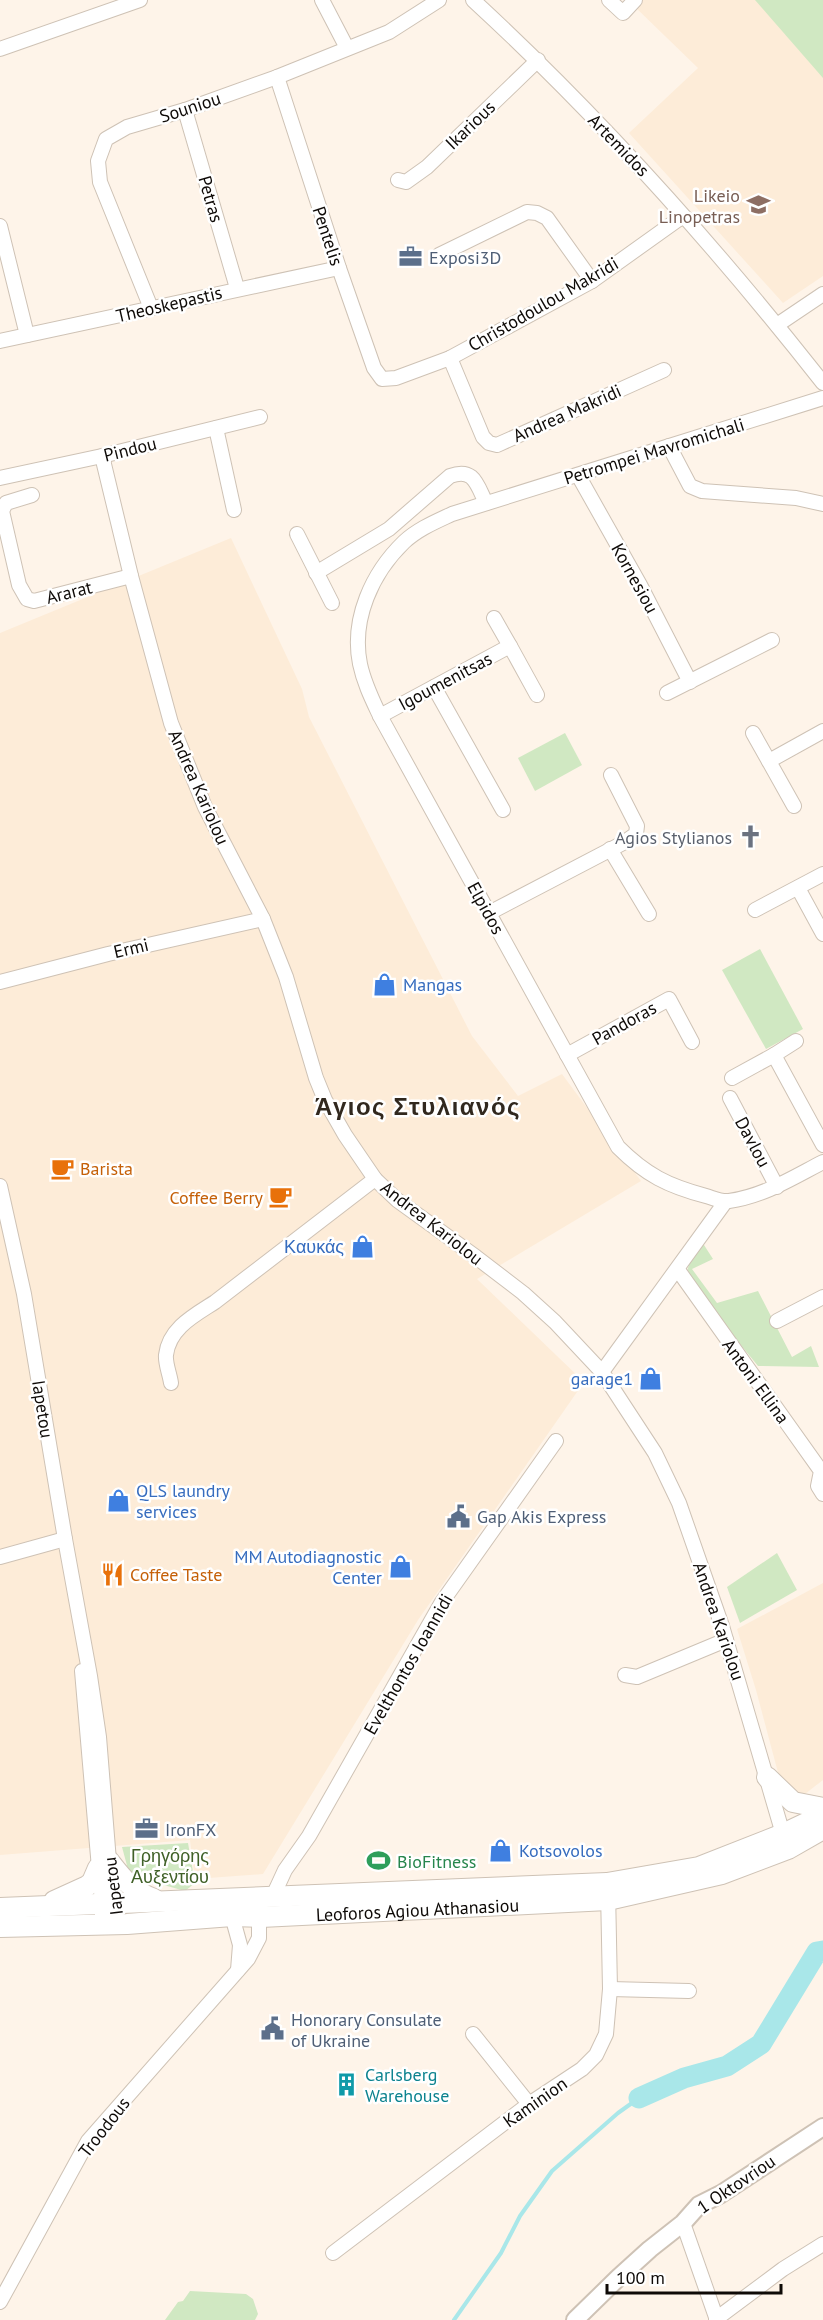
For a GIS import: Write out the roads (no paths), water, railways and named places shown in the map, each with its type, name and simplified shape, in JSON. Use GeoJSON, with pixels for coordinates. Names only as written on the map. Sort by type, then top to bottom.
{"type":"FeatureCollection","features":[{"type":"Feature","properties":{"kind":"main road"},"geometry":{"type":"LineString","coordinates":[[767,1777],[793,1802],[823,1808]]}},
{"type":"Feature","properties":{"kind":"main road","name":"Leoforos Agiou Athanasiou"},"geometry":{"type":"LineString","coordinates":[[0,1928],[232,1916],[261,1917],[608,1891],[722,1874],[786,1841],[823,1815]]}},
{"type":"Feature","properties":{"kind":"main road","name":"Leoforos Agiou Athanasiou"},"geometry":{"type":"LineString","coordinates":[[786,1841],[823,1829]]}},
{"type":"Feature","properties":{"kind":"main road"},"geometry":{"type":"LineString","coordinates":[[43,1906],[87,1886],[104,1864],[137,1892],[159,1901]]}},
{"type":"Feature","properties":{"kind":"main road","name":"Leoforos Agiou Athanasiou"},"geometry":{"type":"LineString","coordinates":[[0,1908],[265,1896],[608,1891]]}},
{"type":"Feature","properties":{"kind":"street"},"geometry":{"type":"LineString","coordinates":[[0,49],[100,7],[140,0]]}},
{"type":"Feature","properties":{"kind":"street"},"geometry":{"type":"LineString","coordinates":[[322,0],[347,48]]}},
{"type":"Feature","properties":{"kind":"street","name":"Souniou"},"geometry":{"type":"LineString","coordinates":[[151,308],[100,182],[98,161],[106,139],[127,127],[185,110],[389,32],[438,0]]}},
{"type":"Feature","properties":{"kind":"street","name":"Artemidos"},"geometry":{"type":"LineString","coordinates":[[473,0],[538,60],[683,216],[777,325],[823,383]]}},
{"type":"Feature","properties":{"kind":"street"},"geometry":{"type":"LineString","coordinates":[[609,0],[623,13],[636,0]]}},
{"type":"Feature","properties":{"kind":"street","name":"Ikarious"},"geometry":{"type":"LineString","coordinates":[[398,180],[406,182],[427,167],[538,60]]}},
{"type":"Feature","properties":{"kind":"street","name":"Pentelis"},"geometry":{"type":"LineString","coordinates":[[277,76],[374,368],[382,379],[396,378]]}},
{"type":"Feature","properties":{"kind":"street","name":"Petras"},"geometry":{"type":"LineString","coordinates":[[185,110],[237,288]]}},
{"type":"Feature","properties":{"kind":"street"},"geometry":{"type":"LineString","coordinates":[[439,255],[527,212],[537,213],[547,218],[592,281]]}},
{"type":"Feature","properties":{"kind":"street","name":"Christodoulou Makridi"},"geometry":{"type":"LineString","coordinates":[[396,378],[450,358],[592,281],[683,216]]}},
{"type":"Feature","properties":{"kind":"street"},"geometry":{"type":"LineString","coordinates":[[0,226],[27,335]]}},
{"type":"Feature","properties":{"kind":"street","name":"Theoskepastis"},"geometry":{"type":"LineString","coordinates":[[0,341],[237,288],[339,268]]}},
{"type":"Feature","properties":{"kind":"street"},"geometry":{"type":"LineString","coordinates":[[777,325],[823,294]]}},
{"type":"Feature","properties":{"kind":"street","name":"Andrea Makridi"},"geometry":{"type":"LineString","coordinates":[[450,358],[483,436],[489,443],[497,445],[664,370]]}},
{"type":"Feature","properties":{"kind":"street","name":"Petrompei Mavromichali"},"geometry":{"type":"LineString","coordinates":[[486,503],[823,398]]}},
{"type":"Feature","properties":{"kind":"street","name":"Pindou"},"geometry":{"type":"LineString","coordinates":[[0,478],[102,456],[260,417]]}},
{"type":"Feature","properties":{"kind":"street"},"geometry":{"type":"LineString","coordinates":[[216,428],[234,510]]}},
{"type":"Feature","properties":{"kind":"street"},"geometry":{"type":"LineString","coordinates":[[669,446],[690,486],[702,490],[796,498],[823,504]]}},
{"type":"Feature","properties":{"kind":"street","name":"Andrea Kariolou"},"geometry":{"type":"LineString","coordinates":[[102,456],[131,576],[171,723],[205,807],[263,919],[286,977],[313,1070],[325,1100],[345,1135],[375,1179],[397,1200],[523,1293],[555,1323],[602,1372],[655,1453],[679,1503],[726,1640],[786,1841]]}},
{"type":"Feature","properties":{"kind":"street"},"geometry":{"type":"LineString","coordinates":[[316,573],[389,529],[450,476],[461,472],[468,474],[474,479],[486,503]]}},
{"type":"Feature","properties":{"kind":"street","name":"Kornesiou"},"geometry":{"type":"LineString","coordinates":[[578,475],[640,585],[690,682]]}},
{"type":"Feature","properties":{"kind":"street","name":"Ararat"},"geometry":{"type":"LineString","coordinates":[[32,495],[6,502],[2,511],[19,585],[27,599],[34,601],[131,576]]}},
{"type":"Feature","properties":{"kind":"street","name":"Elpidos"},"geometry":{"type":"LineString","coordinates":[[486,503],[428,525],[413,536],[386,563],[372,586],[362,610],[359,636],[360,662],[366,687],[618,1147],[637,1166],[654,1178],[675,1188],[726,1202],[758,1195],[823,1162]]}},
{"type":"Feature","properties":{"kind":"street"},"geometry":{"type":"LineString","coordinates":[[297,534],[332,603]]}},
{"type":"Feature","properties":{"kind":"street","name":"Igoumenitsas"},"geometry":{"type":"LineString","coordinates":[[494,618],[537,695]]}},
{"type":"Feature","properties":{"kind":"street"},"geometry":{"type":"LineString","coordinates":[[667,693],[772,640]]}},
{"type":"Feature","properties":{"kind":"street","name":"Igoumenitsas"},"geometry":{"type":"LineString","coordinates":[[381,716],[510,646]]}},
{"type":"Feature","properties":{"kind":"street"},"geometry":{"type":"LineString","coordinates":[[434,687],[503,810]]}},
{"type":"Feature","properties":{"kind":"street"},"geometry":{"type":"LineString","coordinates":[[769,761],[823,731]]}},
{"type":"Feature","properties":{"kind":"street"},"geometry":{"type":"LineString","coordinates":[[753,733],[794,806]]}},
{"type":"Feature","properties":{"kind":"street"},"geometry":{"type":"LineString","coordinates":[[489,914],[636,834],[637,826],[611,775]]}},
{"type":"Feature","properties":{"kind":"street"},"geometry":{"type":"LineString","coordinates":[[610,849],[649,914]]}},
{"type":"Feature","properties":{"kind":"street"},"geometry":{"type":"LineString","coordinates":[[755,910],[823,874]]}},
{"type":"Feature","properties":{"kind":"street"},"geometry":{"type":"LineString","coordinates":[[798,888],[823,934]]}},
{"type":"Feature","properties":{"kind":"street","name":"Ermi"},"geometry":{"type":"LineString","coordinates":[[0,982],[108,954],[263,919]]}},
{"type":"Feature","properties":{"kind":"street","name":"Pandoras"},"geometry":{"type":"LineString","coordinates":[[567,1054],[669,999],[692,1042]]}},
{"type":"Feature","properties":{"kind":"street"},"geometry":{"type":"LineString","coordinates":[[732,1078],[796,1041]]}},
{"type":"Feature","properties":{"kind":"street"},"geometry":{"type":"LineString","coordinates":[[774,1055],[823,1145]]}},
{"type":"Feature","properties":{"kind":"street","name":"Davlou"},"geometry":{"type":"LineString","coordinates":[[730,1098],[777,1187]]}},
{"type":"Feature","properties":{"kind":"street"},"geometry":{"type":"LineString","coordinates":[[171,1383],[166,1355],[175,1332],[375,1179]]}},
{"type":"Feature","properties":{"kind":"street","name":"Iapetou"},"geometry":{"type":"LineString","coordinates":[[0,1186],[24,1294],[81,1633],[83,1705],[110,1924]]}},
{"type":"Feature","properties":{"kind":"street"},"geometry":{"type":"LineString","coordinates":[[602,1372],[726,1202]]}},
{"type":"Feature","properties":{"kind":"street","name":"Antoni Ellina"},"geometry":{"type":"LineString","coordinates":[[678,1269],[821,1471],[818,1486],[823,1494]]}},
{"type":"Feature","properties":{"kind":"street"},"geometry":{"type":"LineString","coordinates":[[777,1321],[823,1297]]}},
{"type":"Feature","properties":{"kind":"street","name":"Evelthontos Ioannidi"},"geometry":{"type":"LineString","coordinates":[[265,1896],[309,1836],[442,1602],[556,1441]]}},
{"type":"Feature","properties":{"kind":"street"},"geometry":{"type":"LineString","coordinates":[[0,1557],[65,1539]]}},
{"type":"Feature","properties":{"kind":"street"},"geometry":{"type":"LineString","coordinates":[[625,1676],[637,1677],[726,1640]]}},
{"type":"Feature","properties":{"kind":"street","name":"Kaminion"},"geometry":{"type":"LineString","coordinates":[[333,2253],[529,2104],[582,2069],[596,2055],[606,2034],[610,1989],[608,1891]]}},
{"type":"Feature","properties":{"kind":"street","name":"Troodous"},"geometry":{"type":"LineString","coordinates":[[0,2302],[88,2141],[248,1959],[259,1938],[265,1896]]}},
{"type":"Feature","properties":{"kind":"street"},"geometry":{"type":"LineString","coordinates":[[232,1916],[240,1945],[238,1972]]}},
{"type":"Feature","properties":{"kind":"street"},"geometry":{"type":"LineString","coordinates":[[610,1989],[689,1991]]}},
{"type":"Feature","properties":{"kind":"street"},"geometry":{"type":"LineString","coordinates":[[473,2034],[529,2104]]}},
{"type":"Feature","properties":{"kind":"street","name":"1 Oktovriou"},"geometry":{"type":"LineString","coordinates":[[577,2319],[650,2249],[683,2223],[699,2205],[721,2194],[823,2127]]}},
{"type":"Feature","properties":{"kind":"street"},"geometry":{"type":"LineString","coordinates":[[683,2223],[716,2319],[783,2269],[823,2244]]}},
{"type":"Feature","properties":{"kind":"waterway"},"geometry":{"type":"LineString","coordinates":[[639,2098],[684,2078],[727,2066],[761,2044],[817,1952],[823,1951]]}},
{"type":"Feature","properties":{"kind":"waterway"},"geometry":{"type":"LineString","coordinates":[[454,2320],[501,2253],[520,2216],[552,2171],[618,2113],[639,2098]]}},
{"type":"Feature","properties":{"kind":"place","name":"Likeio Linopetras"},"geometry":{"type":"Point","coordinates":[758,205]}},
{"type":"Feature","properties":{"kind":"place","name":"Exposi3D"},"geometry":{"type":"Point","coordinates":[411,257]}},
{"type":"Feature","properties":{"kind":"place","name":"Agios Stylianos"},"geometry":{"type":"Point","coordinates":[750,837]}},
{"type":"Feature","properties":{"kind":"place","name":"Mangas"},"geometry":{"type":"Point","coordinates":[385,984]}},
{"type":"Feature","properties":{"kind":"place","name":"Barista"},"geometry":{"type":"Point","coordinates":[62,1168]}},
{"type":"Feature","properties":{"kind":"place","name":"Coffee Berry"},"geometry":{"type":"Point","coordinates":[281,1197]}},
{"type":"Feature","properties":{"kind":"place","name":"Καυκάς"},"geometry":{"type":"Point","coordinates":[362,1246]}},
{"type":"Feature","properties":{"kind":"place","name":"garage1"},"geometry":{"type":"Point","coordinates":[651,1378]}},
{"type":"Feature","properties":{"kind":"place","name":"QLS laundry services"},"geometry":{"type":"Point","coordinates":[118,1500]}},
{"type":"Feature","properties":{"kind":"place","name":"Gap Akis Express"},"geometry":{"type":"Point","coordinates":[459,1516]}},
{"type":"Feature","properties":{"kind":"place","name":"MM Autodiagnostic Center"},"geometry":{"type":"Point","coordinates":[400,1566]}},
{"type":"Feature","properties":{"kind":"place","name":"Coffee Taste"},"geometry":{"type":"Point","coordinates":[112,1574]}},
{"type":"Feature","properties":{"kind":"place","name":"IronFX"},"geometry":{"type":"Point","coordinates":[147,1829]}},
{"type":"Feature","properties":{"kind":"place","name":"Kotsovolos"},"geometry":{"type":"Point","coordinates":[501,1850]}},
{"type":"Feature","properties":{"kind":"place","name":"BioFitness"},"geometry":{"type":"Point","coordinates":[379,1861]}},
{"type":"Feature","properties":{"kind":"place","name":"Honorary Consulate of Ukraine"},"geometry":{"type":"Point","coordinates":[273,2029]}},
{"type":"Feature","properties":{"kind":"place","name":"Carlsberg Warehouse"},"geometry":{"type":"Point","coordinates":[347,2084]}},
{"type":"Feature","properties":{"kind":"district","name":"Άγιος Στυλιανός"},"geometry":{"type":"Point","coordinates":[418,1106]}},
{"type":"Feature","properties":{"kind":"park label","name":"Γρηγόρης Αυξεντίου"},"geometry":{"type":"Point","coordinates":[170,1865]}}]}
